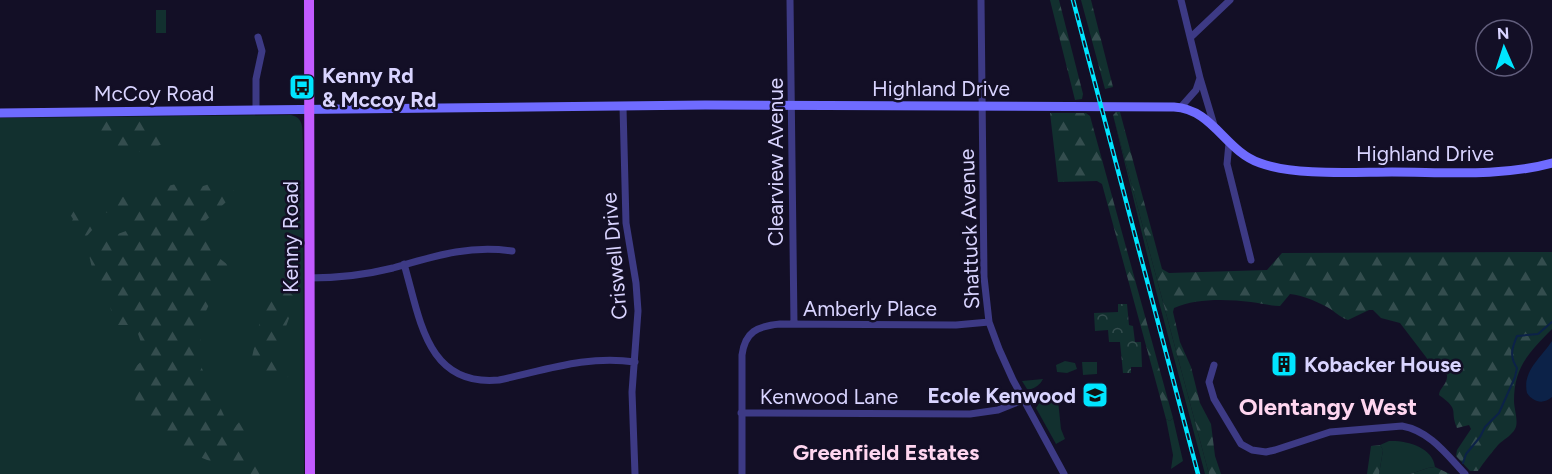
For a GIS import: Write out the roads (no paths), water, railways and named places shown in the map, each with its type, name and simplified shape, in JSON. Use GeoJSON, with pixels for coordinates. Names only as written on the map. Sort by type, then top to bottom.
{"type":"FeatureCollection","features":[{"type":"Feature","properties":{"kind":"main road","name":"Kenny Road"},"geometry":{"type":"LineString","coordinates":[[309,0],[310,474]]}},
{"type":"Feature","properties":{"kind":"street","name":"Clearview Avenue"},"geometry":{"type":"LineString","coordinates":[[790,0],[794,324]]}},
{"type":"Feature","properties":{"kind":"street","name":"Shattuck Avenue"},"geometry":{"type":"LineString","coordinates":[[981,0],[984,287],[989,322],[1008,370],[1064,474]]}},
{"type":"Feature","properties":{"kind":"street"},"geometry":{"type":"LineString","coordinates":[[1181,0],[1214,125]]}},
{"type":"Feature","properties":{"kind":"street"},"geometry":{"type":"LineString","coordinates":[[1191,37],[1230,0]]}},
{"type":"Feature","properties":{"kind":"street"},"geometry":{"type":"LineString","coordinates":[[256,110],[256,79],[262,51],[258,37]]}},
{"type":"Feature","properties":{"kind":"street"},"geometry":{"type":"LineString","coordinates":[[1180,108],[1196,90],[1200,78]]}},
{"type":"Feature","properties":{"kind":"street","name":"Highland Drive"},"geometry":{"type":"LineString","coordinates":[[309,110],[791,106],[1180,108],[1198,113],[1214,125],[1229,143],[1245,156],[1276,168],[1489,171],[1528,168],[1552,163]]}},
{"type":"Feature","properties":{"kind":"street","name":"Criswell Drive"},"geometry":{"type":"LineString","coordinates":[[623,107],[626,223],[636,283],[638,311],[632,392],[635,474]]}},
{"type":"Feature","properties":{"kind":"street","name":"McCoy Road"},"geometry":{"type":"LineString","coordinates":[[0,113],[309,110]]}},
{"type":"Feature","properties":{"kind":"street"},"geometry":{"type":"LineString","coordinates":[[1229,143],[1227,164],[1251,260]]}},
{"type":"Feature","properties":{"kind":"street"},"geometry":{"type":"LineString","coordinates":[[309,278],[341,277],[459,251],[491,248],[512,251]]}},
{"type":"Feature","properties":{"kind":"street"},"geometry":{"type":"LineString","coordinates":[[404,264],[432,350],[453,372],[467,379],[499,380],[589,360],[635,362]]}},
{"type":"Feature","properties":{"kind":"street","name":"Amberly Place"},"geometry":{"type":"LineString","coordinates":[[741,412],[743,345],[752,333],[765,326],[794,324],[956,325],[989,322]]}},
{"type":"Feature","properties":{"kind":"street"},"geometry":{"type":"LineString","coordinates":[[1214,365],[1209,382],[1214,399],[1235,436],[1249,449],[1266,452],[1330,432],[1402,426],[1431,438],[1465,474]]}},
{"type":"Feature","properties":{"kind":"street","name":"Kenwood Lane"},"geometry":{"type":"LineString","coordinates":[[741,412],[970,414],[998,410],[1023,400]]}},
{"type":"Feature","properties":{"kind":"street"},"geometry":{"type":"LineString","coordinates":[[741,412],[741,474]]}},
{"type":"Feature","properties":{"kind":"water"},"geometry":{"type":"Polygon","coordinates":[[[1552,341],[1552,397],[1545,401],[1538,401],[1532,399],[1527,393],[1527,378],[1552,341]]]}},
{"type":"Feature","properties":{"kind":"waterway"},"geometry":{"type":"LineString","coordinates":[[1463,463],[1466,454],[1485,427],[1499,413],[1515,377],[1517,368],[1512,352],[1517,336],[1538,334],[1552,322]]}},
{"type":"Feature","properties":{"kind":"railway"},"geometry":{"type":"LineString","coordinates":[[1073,0],[1198,474]]}},
{"type":"Feature","properties":{"kind":"place","name":"Kenny Rd & Mccoy Rd"},"geometry":{"type":"Point","coordinates":[302,87]}},
{"type":"Feature","properties":{"kind":"place","name":"Kobacker House"},"geometry":{"type":"Point","coordinates":[1284,364]}},
{"type":"Feature","properties":{"kind":"place","name":"Ecole Kenwood"},"geometry":{"type":"Point","coordinates":[1095,395]}},
{"type":"Feature","properties":{"kind":"district","name":"Olentangy West"},"geometry":{"type":"Point","coordinates":[1328,406]}},
{"type":"Feature","properties":{"kind":"district","name":"Greenfield Estates"},"geometry":{"type":"Point","coordinates":[886,452]}}]}
